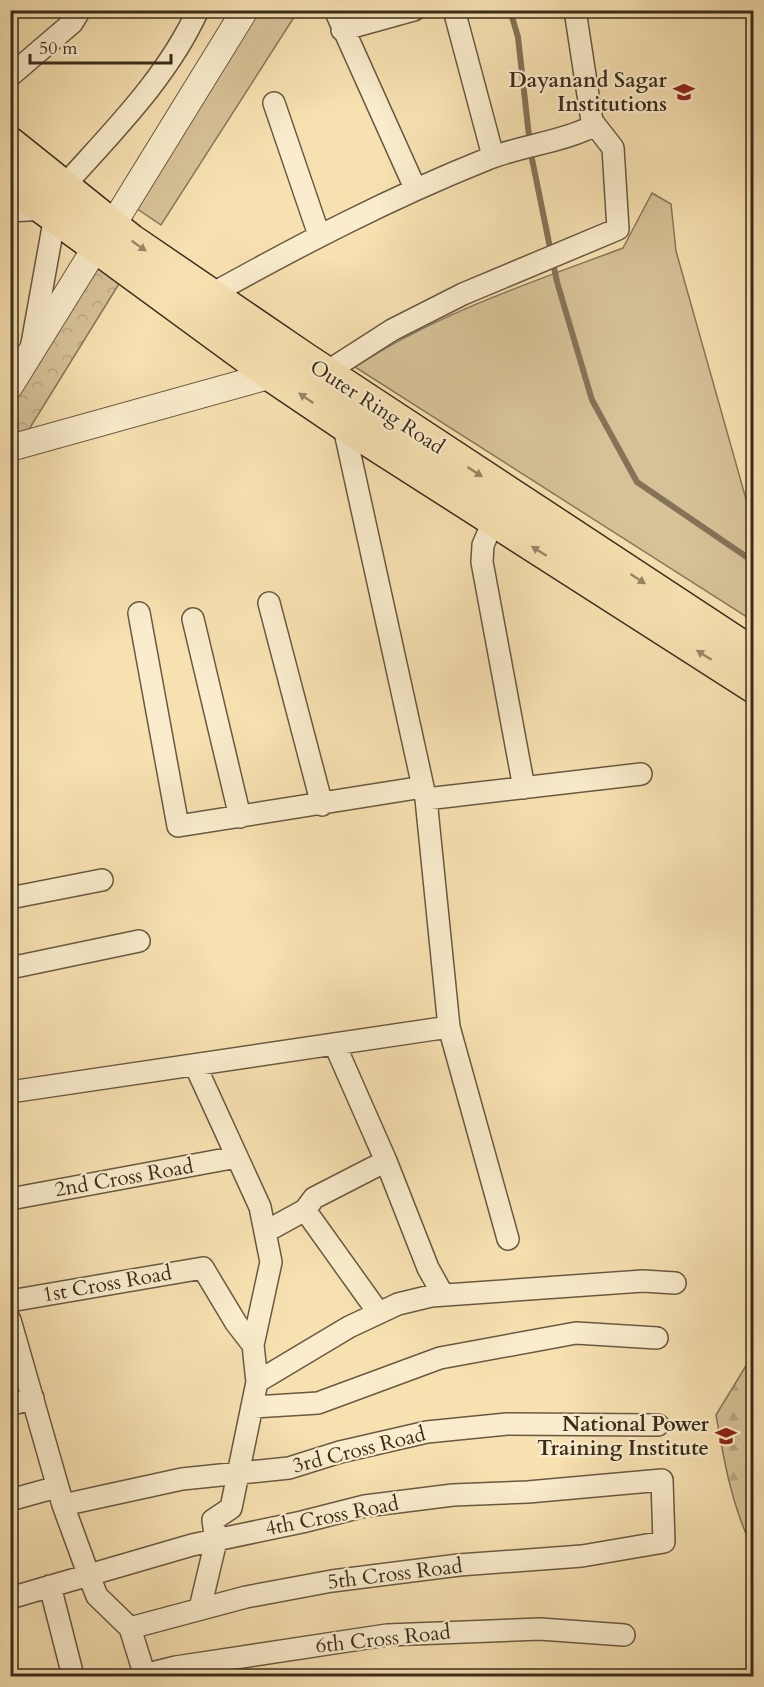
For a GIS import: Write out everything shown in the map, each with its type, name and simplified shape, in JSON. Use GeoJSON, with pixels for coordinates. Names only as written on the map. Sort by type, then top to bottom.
{"type":"FeatureCollection","features":[{"type":"Feature","properties":{"kind":"highway","name":"Outer Ring Road"},"geometry":{"type":"LineString","coordinates":[[10,144],[55,204]]}},
{"type":"Feature","properties":{"kind":"highway","name":"Outer Ring Road"},"geometry":{"type":"LineString","coordinates":[[10,183],[55,204],[104,237],[210,295],[753,655]]}},
{"type":"Feature","properties":{"kind":"highway","name":"Outer Ring Road"},"geometry":{"type":"LineString","coordinates":[[104,237],[272,375],[494,522],[753,687]]}},
{"type":"Feature","properties":{"kind":"street"},"geometry":{"type":"LineString","coordinates":[[10,76],[72,23],[80,10]]}},
{"type":"Feature","properties":{"kind":"street"},"geometry":{"type":"LineString","coordinates":[[30,355],[55,204],[153,86],[190,28],[198,10]]}},
{"type":"Feature","properties":{"kind":"street"},"geometry":{"type":"LineString","coordinates":[[10,386],[245,10]]}},
{"type":"Feature","properties":{"kind":"street"},"geometry":{"type":"LineString","coordinates":[[414,10],[339,20],[415,188]]}},
{"type":"Feature","properties":{"kind":"street"},"geometry":{"type":"LineString","coordinates":[[454,10],[493,156]]}},
{"type":"Feature","properties":{"kind":"street"},"geometry":{"type":"LineString","coordinates":[[210,295],[320,235],[415,188],[493,156],[590,128],[592,120],[575,10]]}},
{"type":"Feature","properties":{"kind":"street"},"geometry":{"type":"LineString","coordinates":[[274,103],[320,235]]}},
{"type":"Feature","properties":{"kind":"street"},"geometry":{"type":"LineString","coordinates":[[325,373],[392,330],[539,260],[618,229],[613,148],[592,120]]}},
{"type":"Feature","properties":{"kind":"street"},"geometry":{"type":"LineString","coordinates":[[10,211],[55,204]]}},
{"type":"Feature","properties":{"kind":"street"},"geometry":{"type":"LineString","coordinates":[[10,448],[272,375]]}},
{"type":"Feature","properties":{"kind":"street"},"geometry":{"type":"LineString","coordinates":[[343,423],[424,793],[449,1027],[508,1239]]}},
{"type":"Feature","properties":{"kind":"street"},"geometry":{"type":"LineString","coordinates":[[494,522],[483,545],[482,562],[524,788]]}},
{"type":"Feature","properties":{"kind":"street"},"geometry":{"type":"LineString","coordinates":[[269,603],[322,805]]}},
{"type":"Feature","properties":{"kind":"street"},"geometry":{"type":"LineString","coordinates":[[139,613],[178,826],[424,793],[524,788],[641,774]]}},
{"type":"Feature","properties":{"kind":"street"},"geometry":{"type":"LineString","coordinates":[[194,619],[240,817]]}},
{"type":"Feature","properties":{"kind":"street"},"geometry":{"type":"LineString","coordinates":[[10,898],[102,880]]}},
{"type":"Feature","properties":{"kind":"street"},"geometry":{"type":"LineString","coordinates":[[10,968],[139,941]]}},
{"type":"Feature","properties":{"kind":"street"},"geometry":{"type":"LineString","coordinates":[[10,1092],[449,1027]]}},
{"type":"Feature","properties":{"kind":"street"},"geometry":{"type":"LineString","coordinates":[[335,1045],[386,1161],[428,1268],[443,1295]]}},
{"type":"Feature","properties":{"kind":"street"},"geometry":{"type":"LineString","coordinates":[[195,1065],[261,1207],[271,1262],[253,1345],[257,1382],[253,1407],[230,1512],[213,1520],[216,1541],[200,1608]]}},
{"type":"Feature","properties":{"kind":"street","name":"2nd Cross Road"},"geometry":{"type":"LineString","coordinates":[[10,1198],[237,1157]]}},
{"type":"Feature","properties":{"kind":"street"},"geometry":{"type":"LineString","coordinates":[[265,1232],[305,1210],[314,1198],[386,1161]]}},
{"type":"Feature","properties":{"kind":"street"},"geometry":{"type":"LineString","coordinates":[[305,1210],[378,1312]]}},
{"type":"Feature","properties":{"kind":"street","name":"1st Cross Road"},"geometry":{"type":"LineString","coordinates":[[10,1301],[203,1268],[236,1323],[253,1345]]}},
{"type":"Feature","properties":{"kind":"street"},"geometry":{"type":"LineString","coordinates":[[257,1382],[378,1312],[398,1304],[443,1295],[643,1281],[675,1283]]}},
{"type":"Feature","properties":{"kind":"street"},"geometry":{"type":"LineString","coordinates":[[10,1320],[60,1496],[89,1576],[97,1596],[130,1628],[145,1676]]}},
{"type":"Feature","properties":{"kind":"street"},"geometry":{"type":"LineString","coordinates":[[253,1407],[318,1403],[440,1359],[576,1333],[657,1338]]}},
{"type":"Feature","properties":{"kind":"street"},"geometry":{"type":"LineString","coordinates":[[10,1405],[33,1398]]}},
{"type":"Feature","properties":{"kind":"street","name":"3rd Cross Road"},"geometry":{"type":"LineString","coordinates":[[10,1500],[289,1468],[340,1452],[427,1432],[507,1424],[658,1425]]}},
{"type":"Feature","properties":{"kind":"street","name":"4th Cross Road"},"geometry":{"type":"LineString","coordinates":[[10,1598],[192,1545],[365,1506],[453,1495],[538,1491],[662,1480],[664,1542]]}},
{"type":"Feature","properties":{"kind":"street","name":"5th Cross Road"},"geometry":{"type":"LineString","coordinates":[[130,1628],[200,1608],[332,1581],[459,1565],[582,1556],[664,1542]]}},
{"type":"Feature","properties":{"kind":"street"},"geometry":{"type":"LineString","coordinates":[[50,1586],[73,1677]]}},
{"type":"Feature","properties":{"kind":"street","name":"6th Cross Road"},"geometry":{"type":"LineString","coordinates":[[145,1676],[186,1666],[387,1635],[540,1629],[624,1635]]}},
{"type":"Feature","properties":{"kind":"green space"},"geometry":{"type":"Polygon","coordinates":[[[256,11],[298,11],[161,225],[133,206],[256,11]]]}},
{"type":"Feature","properties":{"kind":"green space"},"geometry":{"type":"Polygon","coordinates":[[[652,193],[671,204],[676,251],[753,524],[753,621],[355,367],[386,348],[451,315],[623,248],[652,193]]]}},
{"type":"Feature","properties":{"kind":"green space"},"geometry":{"type":"Polygon","coordinates":[[[96,263],[122,279],[28,431],[11,434],[10,397],[96,263]]]}},
{"type":"Feature","properties":{"kind":"green space"},"geometry":{"type":"Polygon","coordinates":[[[753,1361],[753,1549],[734,1500],[716,1415],[747,1364],[753,1361]]]}},
{"type":"Feature","properties":{"kind":"waterway"},"geometry":{"type":"LineString","coordinates":[[510,10],[518,37],[531,154],[557,282],[592,400],[637,482],[754,562]]}},
{"type":"Feature","properties":{"kind":"place","name":"Dayanand Sagar Institutions"},"geometry":{"type":"Point","coordinates":[684,92]}},
{"type":"Feature","properties":{"kind":"place","name":"National Power Training Institute"},"geometry":{"type":"Point","coordinates":[726,1436]}}]}
